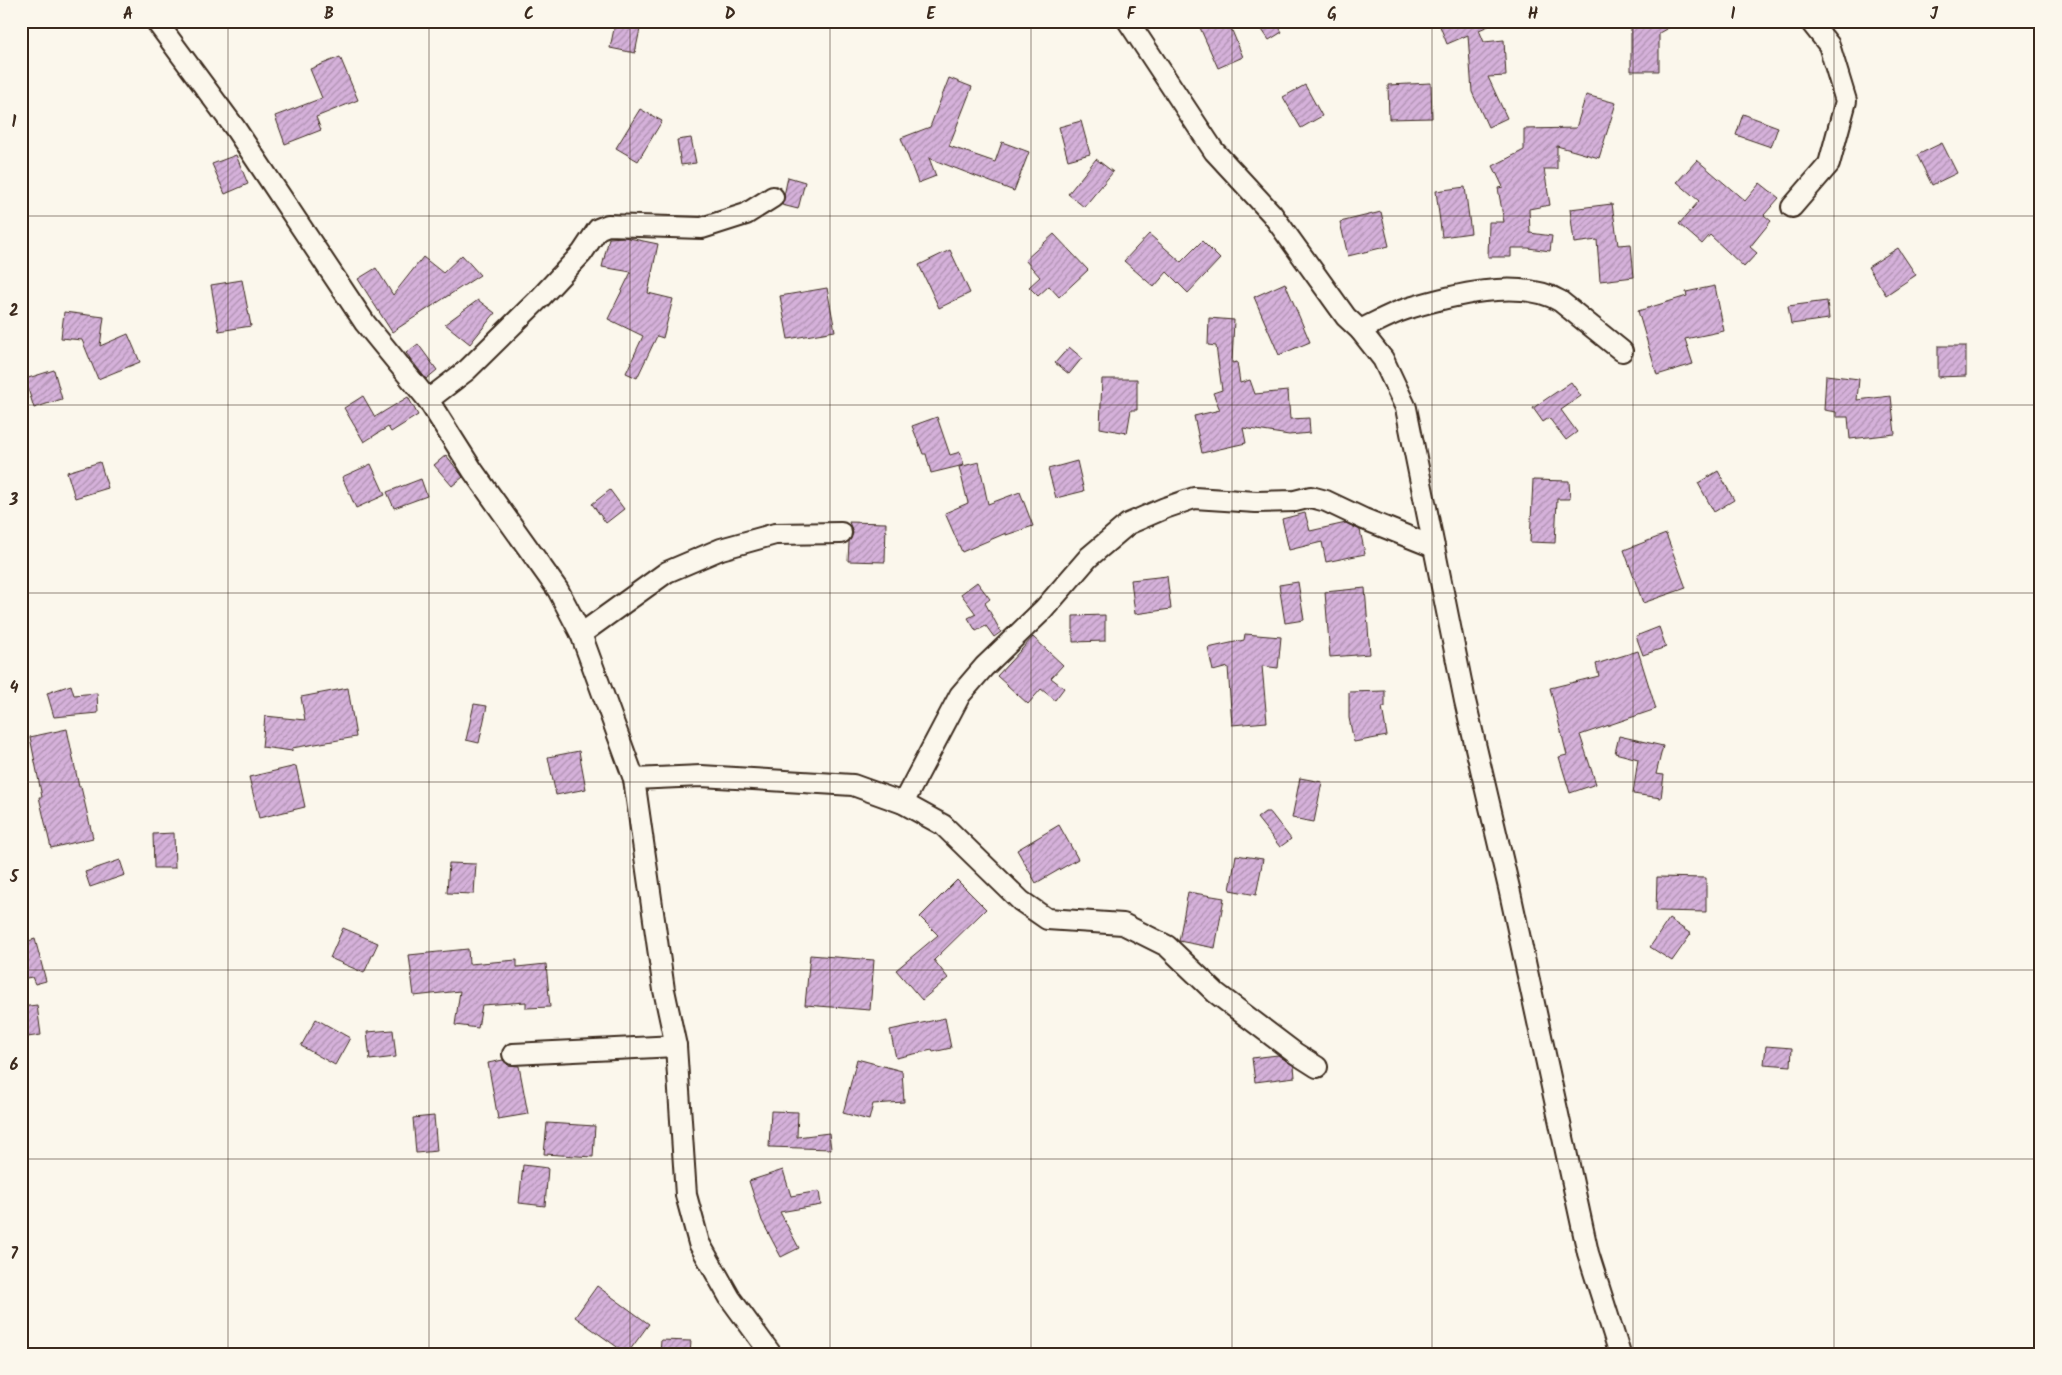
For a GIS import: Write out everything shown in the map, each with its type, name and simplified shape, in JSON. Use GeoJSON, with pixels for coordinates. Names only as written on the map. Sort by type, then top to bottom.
{"type":"FeatureCollection","features":[{"type":"Feature","properties":{"kind":"street"},"geometry":{"type":"LineString","coordinates":[[156,21],[235,128],[365,323],[428,400],[473,471],[558,590],[581,634],[634,779],[664,990],[676,1046],[686,1195],[699,1243],[730,1298],[771,1354]]}},
{"type":"Feature","properties":{"kind":"street"},"geometry":{"type":"LineString","coordinates":[[1128,21],[1214,151],[1272,214],[1346,318],[1360,330],[1383,359],[1406,408],[1465,701],[1509,888],[1588,1252],[1620,1354]]}},
{"type":"Feature","properties":{"kind":"street"},"geometry":{"type":"LineString","coordinates":[[1792,207],[1829,164],[1846,101],[1829,45],[1810,21]]}},
{"type":"Feature","properties":{"kind":"street"},"geometry":{"type":"LineString","coordinates":[[428,400],[467,370],[540,298],[582,253],[598,229],[608,225],[702,228],[746,214],[773,197]]}},
{"type":"Feature","properties":{"kind":"street"},"geometry":{"type":"LineString","coordinates":[[1360,330],[1404,309],[1472,293],[1522,290],[1550,296],[1560,301],[1622,351]]}},
{"type":"Feature","properties":{"kind":"street"},"geometry":{"type":"LineString","coordinates":[[903,803],[960,695],[984,667],[1044,609],[1088,557],[1128,524],[1194,498],[1256,502],[1295,501],[1311,497],[1326,501],[1364,519],[1434,547]]}},
{"type":"Feature","properties":{"kind":"street"},"geometry":{"type":"LineString","coordinates":[[581,634],[667,572],[721,549],[775,534],[841,533]]}},
{"type":"Feature","properties":{"kind":"street"},"geometry":{"type":"LineString","coordinates":[[634,779],[701,776],[853,785],[903,803],[943,825],[1022,901],[1047,919],[1123,924],[1167,946],[1216,993],[1295,1053],[1317,1067]]}},
{"type":"Feature","properties":{"kind":"street"},"geometry":{"type":"LineString","coordinates":[[513,1054],[676,1046]]}},
{"type":"Feature","properties":{"kind":"building"},"geometry":{"type":"Polygon","coordinates":[[[1197,21],[1228,21],[1243,57],[1218,68],[1197,21]]]}},
{"type":"Feature","properties":{"kind":"building"},"geometry":{"type":"Polygon","coordinates":[[[1256,21],[1275,21],[1282,32],[1269,40],[1256,21]]]}},
{"type":"Feature","properties":{"kind":"building"},"geometry":{"type":"Polygon","coordinates":[[[1438,21],[1500,21],[1479,30],[1484,42],[1504,40],[1506,76],[1488,77],[1507,118],[1488,127],[1472,92],[1468,35],[1447,44],[1438,21]]]}},
{"type":"Feature","properties":{"kind":"building"},"geometry":{"type":"Polygon","coordinates":[[[1631,23],[1677,23],[1659,33],[1659,71],[1631,71],[1631,23]]]}},
{"type":"Feature","properties":{"kind":"building"},"geometry":{"type":"Polygon","coordinates":[[[615,24],[640,29],[635,53],[610,48],[615,24]]]}},
{"type":"Feature","properties":{"kind":"building"},"geometry":{"type":"Polygon","coordinates":[[[340,57],[358,100],[316,117],[321,130],[285,144],[275,116],[322,98],[310,69],[340,57]]]}},
{"type":"Feature","properties":{"kind":"building"},"geometry":{"type":"Polygon","coordinates":[[[949,78],[972,87],[949,146],[995,162],[1002,142],[1029,152],[1014,191],[929,158],[936,176],[918,183],[901,138],[930,127],[949,78]]]}},
{"type":"Feature","properties":{"kind":"building"},"geometry":{"type":"Polygon","coordinates":[[[1431,83],[1432,118],[1389,119],[1388,85],[1431,83]]]}},
{"type":"Feature","properties":{"kind":"building"},"geometry":{"type":"Polygon","coordinates":[[[1305,85],[1322,116],[1301,128],[1283,97],[1305,85]]]}},
{"type":"Feature","properties":{"kind":"building"},"geometry":{"type":"Polygon","coordinates":[[[1586,95],[1616,103],[1599,158],[1557,146],[1557,169],[1544,169],[1550,205],[1529,209],[1530,233],[1552,236],[1550,251],[1511,248],[1511,257],[1488,257],[1489,222],[1504,222],[1498,188],[1503,187],[1493,166],[1524,150],[1524,129],[1576,128],[1586,95]]]}},
{"type":"Feature","properties":{"kind":"building"},"geometry":{"type":"Polygon","coordinates":[[[640,109],[662,121],[638,161],[616,148],[640,109]]]}},
{"type":"Feature","properties":{"kind":"building"},"geometry":{"type":"Polygon","coordinates":[[[1743,114],[1778,127],[1771,147],[1736,135],[1743,114]]]}},
{"type":"Feature","properties":{"kind":"building"},"geometry":{"type":"Polygon","coordinates":[[[1081,121],[1090,154],[1068,160],[1059,127],[1081,121]]]}},
{"type":"Feature","properties":{"kind":"building"},"geometry":{"type":"Polygon","coordinates":[[[691,138],[696,163],[681,165],[677,140],[691,138]]]}},
{"type":"Feature","properties":{"kind":"building"},"geometry":{"type":"Polygon","coordinates":[[[1942,143],[1957,173],[1932,185],[1917,155],[1942,143]]]}},
{"type":"Feature","properties":{"kind":"building"},"geometry":{"type":"Polygon","coordinates":[[[236,155],[248,184],[225,194],[212,164],[236,155]]]}},
{"type":"Feature","properties":{"kind":"building"},"geometry":{"type":"Polygon","coordinates":[[[1096,159],[1113,172],[1084,207],[1068,194],[1096,159]]]}},
{"type":"Feature","properties":{"kind":"building"},"geometry":{"type":"Polygon","coordinates":[[[1697,160],[1745,201],[1760,183],[1779,198],[1764,215],[1771,221],[1750,247],[1757,253],[1744,267],[1710,235],[1702,244],[1679,224],[1699,201],[1677,182],[1697,160]]]}},
{"type":"Feature","properties":{"kind":"building"},"geometry":{"type":"Polygon","coordinates":[[[788,177],[805,182],[798,209],[782,205],[788,177]]]}},
{"type":"Feature","properties":{"kind":"building"},"geometry":{"type":"Polygon","coordinates":[[[1465,187],[1471,233],[1442,237],[1436,191],[1465,187]]]}},
{"type":"Feature","properties":{"kind":"building"},"geometry":{"type":"Polygon","coordinates":[[[1612,204],[1618,245],[1631,244],[1634,277],[1600,281],[1597,240],[1574,243],[1570,209],[1612,204]]]}},
{"type":"Feature","properties":{"kind":"building"},"geometry":{"type":"Polygon","coordinates":[[[1381,212],[1389,246],[1348,256],[1340,222],[1381,212]]]}},
{"type":"Feature","properties":{"kind":"building"},"geometry":{"type":"Polygon","coordinates":[[[1054,234],[1088,270],[1059,297],[1049,286],[1038,296],[1029,287],[1040,277],[1025,260],[1054,234]]]}},
{"type":"Feature","properties":{"kind":"building"},"geometry":{"type":"Polygon","coordinates":[[[1149,234],[1181,262],[1202,241],[1220,259],[1188,293],[1167,272],[1154,287],[1124,261],[1149,234]]]}},
{"type":"Feature","properties":{"kind":"building"},"geometry":{"type":"Polygon","coordinates":[[[624,237],[658,244],[648,293],[673,299],[663,338],[657,336],[637,378],[626,373],[643,336],[608,319],[631,272],[602,267],[609,238],[624,237]]]}},
{"type":"Feature","properties":{"kind":"building"},"geometry":{"type":"Polygon","coordinates":[[[1898,248],[1916,275],[1886,295],[1868,267],[1898,248]]]}},
{"type":"Feature","properties":{"kind":"building"},"geometry":{"type":"Polygon","coordinates":[[[950,250],[970,293],[939,308],[919,265],[950,250]]]}},
{"type":"Feature","properties":{"kind":"building"},"geometry":{"type":"Polygon","coordinates":[[[462,255],[480,275],[392,332],[358,279],[376,268],[393,295],[423,257],[443,273],[462,255]]]}},
{"type":"Feature","properties":{"kind":"building"},"geometry":{"type":"Polygon","coordinates":[[[242,280],[251,326],[219,331],[211,285],[242,280]]]}},
{"type":"Feature","properties":{"kind":"building"},"geometry":{"type":"Polygon","coordinates":[[[1285,283],[1310,342],[1279,355],[1254,297],[1285,283]]]}},
{"type":"Feature","properties":{"kind":"building"},"geometry":{"type":"Polygon","coordinates":[[[1715,286],[1724,331],[1685,339],[1693,364],[1657,375],[1638,311],[1687,296],[1686,292],[1715,286]]]}},
{"type":"Feature","properties":{"kind":"building"},"geometry":{"type":"Polygon","coordinates":[[[827,288],[835,331],[788,339],[780,296],[827,288]]]}},
{"type":"Feature","properties":{"kind":"building"},"geometry":{"type":"Polygon","coordinates":[[[478,300],[495,313],[470,344],[445,324],[478,300]]]}},
{"type":"Feature","properties":{"kind":"building"},"geometry":{"type":"Polygon","coordinates":[[[1827,301],[1829,319],[1791,324],[1788,306],[1827,301]]]}},
{"type":"Feature","properties":{"kind":"building"},"geometry":{"type":"Polygon","coordinates":[[[64,312],[104,317],[100,346],[128,334],[140,362],[98,379],[82,340],[61,338],[64,312]]]}},
{"type":"Feature","properties":{"kind":"building"},"geometry":{"type":"Polygon","coordinates":[[[1209,318],[1234,320],[1232,363],[1237,362],[1240,383],[1250,380],[1255,394],[1288,391],[1290,419],[1309,418],[1310,433],[1289,435],[1243,428],[1246,443],[1202,453],[1194,416],[1220,410],[1213,393],[1222,390],[1216,346],[1208,345],[1209,318]]]}},
{"type":"Feature","properties":{"kind":"building"},"geometry":{"type":"Polygon","coordinates":[[[418,344],[437,370],[426,379],[406,353],[418,344]]]}},
{"type":"Feature","properties":{"kind":"building"},"geometry":{"type":"Polygon","coordinates":[[[1938,346],[1966,346],[1966,376],[1938,377],[1938,346]]]}},
{"type":"Feature","properties":{"kind":"building"},"geometry":{"type":"Polygon","coordinates":[[[1069,347],[1082,358],[1069,374],[1055,363],[1069,347]]]}},
{"type":"Feature","properties":{"kind":"building"},"geometry":{"type":"Polygon","coordinates":[[[54,370],[62,399],[34,408],[25,379],[54,370]]]}},
{"type":"Feature","properties":{"kind":"building"},"geometry":{"type":"Polygon","coordinates":[[[1826,375],[1859,379],[1857,400],[1891,396],[1895,434],[1850,439],[1848,417],[1836,417],[1836,412],[1824,410],[1826,375]]]}},
{"type":"Feature","properties":{"kind":"building"},"geometry":{"type":"Polygon","coordinates":[[[1102,379],[1137,379],[1137,410],[1131,410],[1127,433],[1100,428],[1102,379]]]}},
{"type":"Feature","properties":{"kind":"building"},"geometry":{"type":"Polygon","coordinates":[[[1571,382],[1581,396],[1561,410],[1577,432],[1566,440],[1549,418],[1543,422],[1533,408],[1571,382]]]}},
{"type":"Feature","properties":{"kind":"building"},"geometry":{"type":"Polygon","coordinates":[[[363,396],[375,417],[408,397],[418,415],[391,432],[388,427],[364,442],[344,408],[363,396]]]}},
{"type":"Feature","properties":{"kind":"building"},"geometry":{"type":"Polygon","coordinates":[[[937,417],[950,455],[960,452],[964,465],[931,473],[926,454],[923,454],[912,426],[937,417]]]}},
{"type":"Feature","properties":{"kind":"building"},"geometry":{"type":"Polygon","coordinates":[[[446,455],[463,477],[452,486],[434,465],[446,455]]]}},
{"type":"Feature","properties":{"kind":"building"},"geometry":{"type":"Polygon","coordinates":[[[1077,461],[1084,491],[1056,498],[1048,469],[1077,461]]]}},
{"type":"Feature","properties":{"kind":"building"},"geometry":{"type":"Polygon","coordinates":[[[100,462],[108,488],[75,498],[67,472],[100,462]]]}},
{"type":"Feature","properties":{"kind":"building"},"geometry":{"type":"Polygon","coordinates":[[[979,462],[988,504],[1020,492],[1033,526],[1006,535],[1006,533],[962,552],[945,513],[968,503],[959,467],[979,462]]]}},
{"type":"Feature","properties":{"kind":"building"},"geometry":{"type":"Polygon","coordinates":[[[371,464],[385,495],[356,508],[342,477],[371,464]]]}},
{"type":"Feature","properties":{"kind":"building"},"geometry":{"type":"Polygon","coordinates":[[[1718,471],[1734,500],[1714,512],[1698,483],[1718,471]]]}},
{"type":"Feature","properties":{"kind":"building"},"geometry":{"type":"Polygon","coordinates":[[[421,479],[427,496],[394,508],[387,492],[421,479]]]}},
{"type":"Feature","properties":{"kind":"building"},"geometry":{"type":"Polygon","coordinates":[[[1533,480],[1569,481],[1570,499],[1557,499],[1555,543],[1530,542],[1533,480]]]}},
{"type":"Feature","properties":{"kind":"building"},"geometry":{"type":"Polygon","coordinates":[[[610,490],[624,509],[606,523],[592,504],[610,490]]]}},
{"type":"Feature","properties":{"kind":"building"},"geometry":{"type":"Polygon","coordinates":[[[1305,513],[1310,531],[1346,523],[1360,530],[1365,554],[1326,562],[1322,542],[1289,550],[1282,519],[1305,513]]]}},
{"type":"Feature","properties":{"kind":"building"},"geometry":{"type":"Polygon","coordinates":[[[849,522],[886,523],[885,562],[848,561],[849,542],[853,533],[849,522]]]}},
{"type":"Feature","properties":{"kind":"building"},"geometry":{"type":"Polygon","coordinates":[[[1666,534],[1686,588],[1643,603],[1624,550],[1666,534]]]}},
{"type":"Feature","properties":{"kind":"building"},"geometry":{"type":"Polygon","coordinates":[[[1167,576],[1171,609],[1135,614],[1131,580],[1167,576]]]}},
{"type":"Feature","properties":{"kind":"building"},"geometry":{"type":"Polygon","coordinates":[[[977,582],[990,599],[985,603],[1001,632],[994,637],[986,626],[976,631],[968,618],[976,614],[961,594],[977,582]]]}},
{"type":"Feature","properties":{"kind":"building"},"geometry":{"type":"Polygon","coordinates":[[[1298,582],[1304,620],[1285,623],[1279,585],[1298,582]]]}},
{"type":"Feature","properties":{"kind":"building"},"geometry":{"type":"Polygon","coordinates":[[[1365,588],[1370,654],[1330,657],[1325,592],[1365,588]]]}},
{"type":"Feature","properties":{"kind":"building"},"geometry":{"type":"Polygon","coordinates":[[[1105,615],[1105,641],[1073,642],[1073,616],[1105,615]]]}},
{"type":"Feature","properties":{"kind":"building"},"geometry":{"type":"Polygon","coordinates":[[[1659,627],[1666,647],[1643,655],[1636,636],[1659,627]]]}},
{"type":"Feature","properties":{"kind":"building"},"geometry":{"type":"Polygon","coordinates":[[[1245,634],[1281,637],[1278,668],[1262,666],[1267,722],[1232,725],[1228,667],[1213,671],[1208,648],[1244,640],[1245,634]]]}},
{"type":"Feature","properties":{"kind":"building"},"geometry":{"type":"Polygon","coordinates":[[[1033,637],[1063,665],[1051,678],[1064,688],[1055,700],[1041,689],[1028,704],[997,676],[1033,637]]]}},
{"type":"Feature","properties":{"kind":"building"},"geometry":{"type":"Polygon","coordinates":[[[1638,651],[1656,709],[1580,735],[1596,784],[1570,793],[1559,757],[1567,755],[1550,688],[1599,676],[1596,664],[1638,651]]]}},
{"type":"Feature","properties":{"kind":"building"},"geometry":{"type":"Polygon","coordinates":[[[71,685],[74,695],[97,693],[98,713],[54,717],[47,693],[71,685]]]}},
{"type":"Feature","properties":{"kind":"building"},"geometry":{"type":"Polygon","coordinates":[[[348,688],[356,737],[292,748],[292,751],[262,747],[265,716],[305,720],[301,697],[348,688]]]}},
{"type":"Feature","properties":{"kind":"building"},"geometry":{"type":"Polygon","coordinates":[[[1385,691],[1385,707],[1382,707],[1387,736],[1354,742],[1349,718],[1349,692],[1385,691]]]}},
{"type":"Feature","properties":{"kind":"building"},"geometry":{"type":"Polygon","coordinates":[[[474,704],[487,706],[479,743],[466,740],[474,704]]]}},
{"type":"Feature","properties":{"kind":"building"},"geometry":{"type":"Polygon","coordinates":[[[67,729],[79,787],[81,787],[93,838],[51,848],[39,797],[42,797],[30,737],[67,729]]]}},
{"type":"Feature","properties":{"kind":"building"},"geometry":{"type":"Polygon","coordinates":[[[1619,736],[1663,746],[1656,774],[1664,775],[1661,798],[1633,794],[1638,759],[1615,753],[1619,736]]]}},
{"type":"Feature","properties":{"kind":"building"},"geometry":{"type":"Polygon","coordinates":[[[579,751],[586,789],[556,795],[548,757],[579,751]]]}},
{"type":"Feature","properties":{"kind":"building"},"geometry":{"type":"Polygon","coordinates":[[[296,766],[305,807],[259,818],[249,777],[296,766]]]}},
{"type":"Feature","properties":{"kind":"building"},"geometry":{"type":"Polygon","coordinates":[[[1300,778],[1322,782],[1314,822],[1292,818],[1300,778]]]}},
{"type":"Feature","properties":{"kind":"building"},"geometry":{"type":"Polygon","coordinates":[[[1265,812],[1270,812],[1291,839],[1280,847],[1257,818],[1265,812]]]}},
{"type":"Feature","properties":{"kind":"building"},"geometry":{"type":"Polygon","coordinates":[[[1059,825],[1078,859],[1036,883],[1017,850],[1059,825]]]}},
{"type":"Feature","properties":{"kind":"building"},"geometry":{"type":"Polygon","coordinates":[[[174,833],[175,868],[154,868],[153,834],[174,833]]]}},
{"type":"Feature","properties":{"kind":"building"},"geometry":{"type":"Polygon","coordinates":[[[1236,855],[1263,859],[1256,895],[1230,890],[1236,855]]]}},
{"type":"Feature","properties":{"kind":"building"},"geometry":{"type":"Polygon","coordinates":[[[120,860],[125,875],[90,887],[85,872],[120,860]]]}},
{"type":"Feature","properties":{"kind":"building"},"geometry":{"type":"Polygon","coordinates":[[[449,863],[476,864],[474,894],[447,893],[449,863]]]}},
{"type":"Feature","properties":{"kind":"building"},"geometry":{"type":"Polygon","coordinates":[[[1657,877],[1706,878],[1706,912],[1656,911],[1657,877]]]}},
{"type":"Feature","properties":{"kind":"building"},"geometry":{"type":"Polygon","coordinates":[[[957,880],[986,909],[934,960],[948,978],[922,1000],[896,970],[938,935],[920,917],[957,880]]]}},
{"type":"Feature","properties":{"kind":"building"},"geometry":{"type":"Polygon","coordinates":[[[1188,892],[1224,898],[1215,948],[1179,941],[1188,892]]]}},
{"type":"Feature","properties":{"kind":"building"},"geometry":{"type":"Polygon","coordinates":[[[1669,919],[1691,934],[1672,961],[1650,947],[1669,919]]]}},
{"type":"Feature","properties":{"kind":"building"},"geometry":{"type":"Polygon","coordinates":[[[343,928],[378,943],[364,973],[330,958],[343,928]]]}},
{"type":"Feature","properties":{"kind":"building"},"geometry":{"type":"Polygon","coordinates":[[[35,939],[46,981],[35,984],[32,977],[21,979],[21,964],[28,962],[22,943],[35,939]]]}},
{"type":"Feature","properties":{"kind":"building"},"geometry":{"type":"Polygon","coordinates":[[[468,949],[469,964],[517,960],[517,967],[546,964],[550,1007],[526,1008],[526,1002],[482,1005],[478,1028],[455,1025],[460,991],[414,996],[409,955],[468,949]]]}},
{"type":"Feature","properties":{"kind":"building"},"geometry":{"type":"Polygon","coordinates":[[[810,955],[874,960],[870,1010],[805,1005],[810,955]]]}},
{"type":"Feature","properties":{"kind":"building"},"geometry":{"type":"Polygon","coordinates":[[[37,1005],[41,1035],[21,1038],[21,1007],[37,1005]]]}},
{"type":"Feature","properties":{"kind":"building"},"geometry":{"type":"Polygon","coordinates":[[[945,1018],[951,1048],[896,1058],[890,1030],[945,1018]]]}},
{"type":"Feature","properties":{"kind":"building"},"geometry":{"type":"Polygon","coordinates":[[[316,1019],[350,1038],[335,1065],[301,1046],[316,1019]]]}},
{"type":"Feature","properties":{"kind":"building"},"geometry":{"type":"Polygon","coordinates":[[[393,1030],[396,1057],[370,1060],[367,1032],[393,1030]]]}},
{"type":"Feature","properties":{"kind":"building"},"geometry":{"type":"Polygon","coordinates":[[[1766,1046],[1792,1048],[1791,1066],[1764,1064],[1766,1046]]]}},
{"type":"Feature","properties":{"kind":"building"},"geometry":{"type":"Polygon","coordinates":[[[1278,1055],[1294,1066],[1295,1077],[1255,1082],[1252,1058],[1278,1055]]]}},
{"type":"Feature","properties":{"kind":"building"},"geometry":{"type":"Polygon","coordinates":[[[857,1059],[902,1071],[904,1102],[873,1104],[869,1120],[843,1113],[857,1059]]]}},
{"type":"Feature","properties":{"kind":"building"},"geometry":{"type":"Polygon","coordinates":[[[503,1060],[508,1065],[519,1066],[528,1114],[498,1119],[488,1063],[503,1060]]]}},
{"type":"Feature","properties":{"kind":"building"},"geometry":{"type":"Polygon","coordinates":[[[771,1111],[798,1112],[797,1137],[829,1133],[831,1149],[769,1147],[771,1111]]]}},
{"type":"Feature","properties":{"kind":"building"},"geometry":{"type":"Polygon","coordinates":[[[434,1116],[437,1151],[416,1153],[413,1118],[434,1116]]]}},
{"type":"Feature","properties":{"kind":"building"},"geometry":{"type":"Polygon","coordinates":[[[547,1123],[595,1126],[593,1157],[544,1154],[547,1123]]]}},
{"type":"Feature","properties":{"kind":"building"},"geometry":{"type":"Polygon","coordinates":[[[523,1165],[548,1168],[545,1206],[519,1203],[523,1165]]]}},
{"type":"Feature","properties":{"kind":"building"},"geometry":{"type":"Polygon","coordinates":[[[783,1170],[791,1196],[819,1191],[821,1205],[780,1212],[799,1248],[781,1257],[762,1221],[749,1181],[783,1170]]]}},
{"type":"Feature","properties":{"kind":"building"},"geometry":{"type":"Polygon","coordinates":[[[597,1286],[649,1324],[627,1354],[575,1317],[597,1286]]]}},
{"type":"Feature","properties":{"kind":"building"},"geometry":{"type":"Polygon","coordinates":[[[661,1340],[691,1341],[690,1354],[660,1354],[661,1340]]]}}]}
